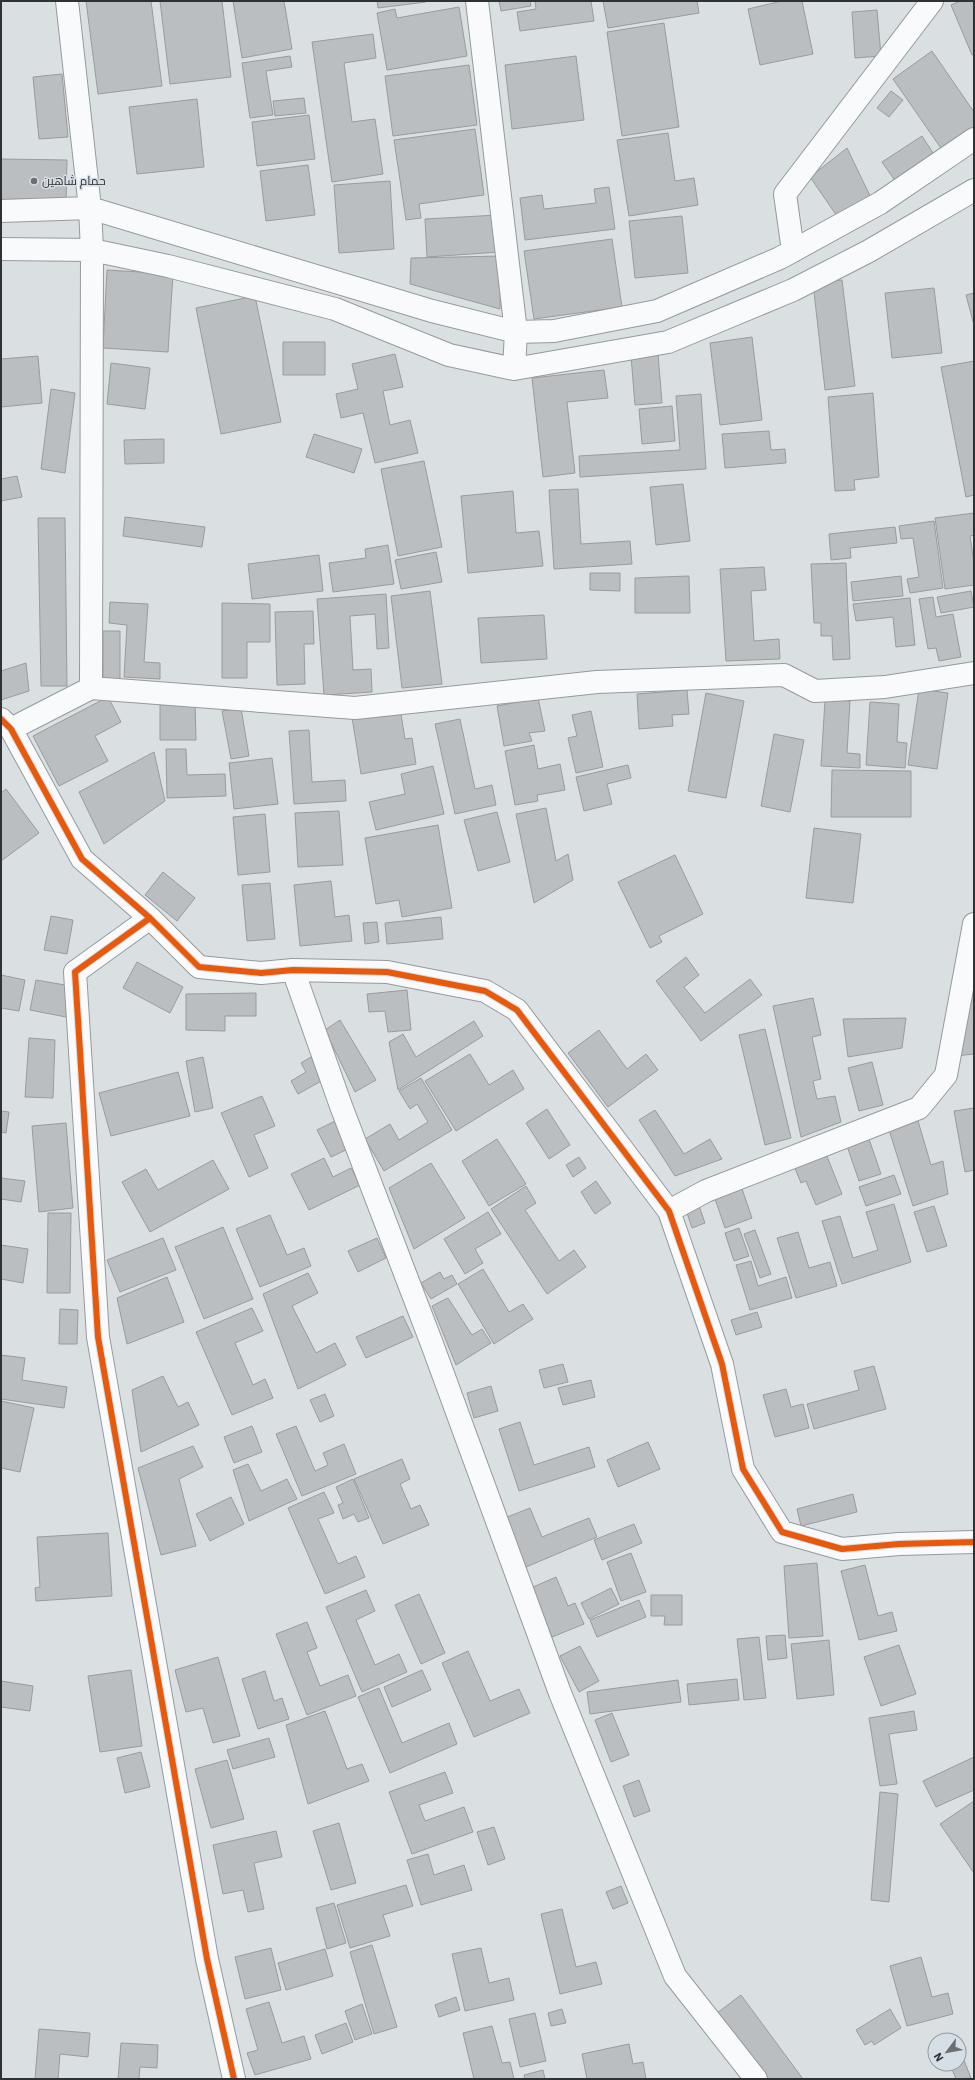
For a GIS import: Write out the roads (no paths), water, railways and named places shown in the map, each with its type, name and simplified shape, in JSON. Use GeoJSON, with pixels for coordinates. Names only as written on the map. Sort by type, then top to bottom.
{"type":"FeatureCollection","features":[{"type":"Feature","properties":{"kind":"street"},"geometry":{"type":"LineString","coordinates":[[67,1],[90,208],[92,250],[91,688]]}},
{"type":"Feature","properties":{"kind":"street"},"geometry":{"type":"LineString","coordinates":[[477,1],[516,332],[514,369]]}},
{"type":"Feature","properties":{"kind":"street"},"geometry":{"type":"LineString","coordinates":[[792,290],[786,255],[785,194],[932,1]]}},
{"type":"Feature","properties":{"kind":"street"},"geometry":{"type":"LineString","coordinates":[[1,211],[90,208],[432,311],[516,332],[554,331],[657,311],[786,255],[880,203],[974,139]]}},
{"type":"Feature","properties":{"kind":"street"},"geometry":{"type":"LineString","coordinates":[[1,249],[92,250],[168,266],[335,309],[449,354],[514,369],[668,342],[792,290],[869,251],[974,190]]}},
{"type":"Feature","properties":{"kind":"street"},"geometry":{"type":"LineString","coordinates":[[334,282],[335,309]]}},
{"type":"Feature","properties":{"kind":"street"},"geometry":{"type":"LineString","coordinates":[[974,673],[885,687],[815,691],[784,675],[597,682],[355,708],[91,688],[6,724],[82,859],[150,918],[199,967],[261,973],[293,970],[387,972],[485,991],[517,1010],[669,1211],[722,1364],[743,1469],[782,1532],[842,1549],[900,1544],[974,1542]]}},
{"type":"Feature","properties":{"kind":"street"},"geometry":{"type":"LineString","coordinates":[[150,918],[76,972],[98,1337],[207,1959],[234,2079]]}},
{"type":"Feature","properties":{"kind":"street"},"geometry":{"type":"LineString","coordinates":[[669,1211],[706,1191],[919,1108],[946,1075],[974,924]]}},
{"type":"Feature","properties":{"kind":"street"},"geometry":{"type":"LineString","coordinates":[[293,970],[341,1106],[435,1352],[560,1693],[675,1976],[756,2079]]}},
{"type":"Feature","properties":{"kind":"place","name":"حمام شاهین"},"geometry":{"type":"Point","coordinates":[34,181]}}]}
